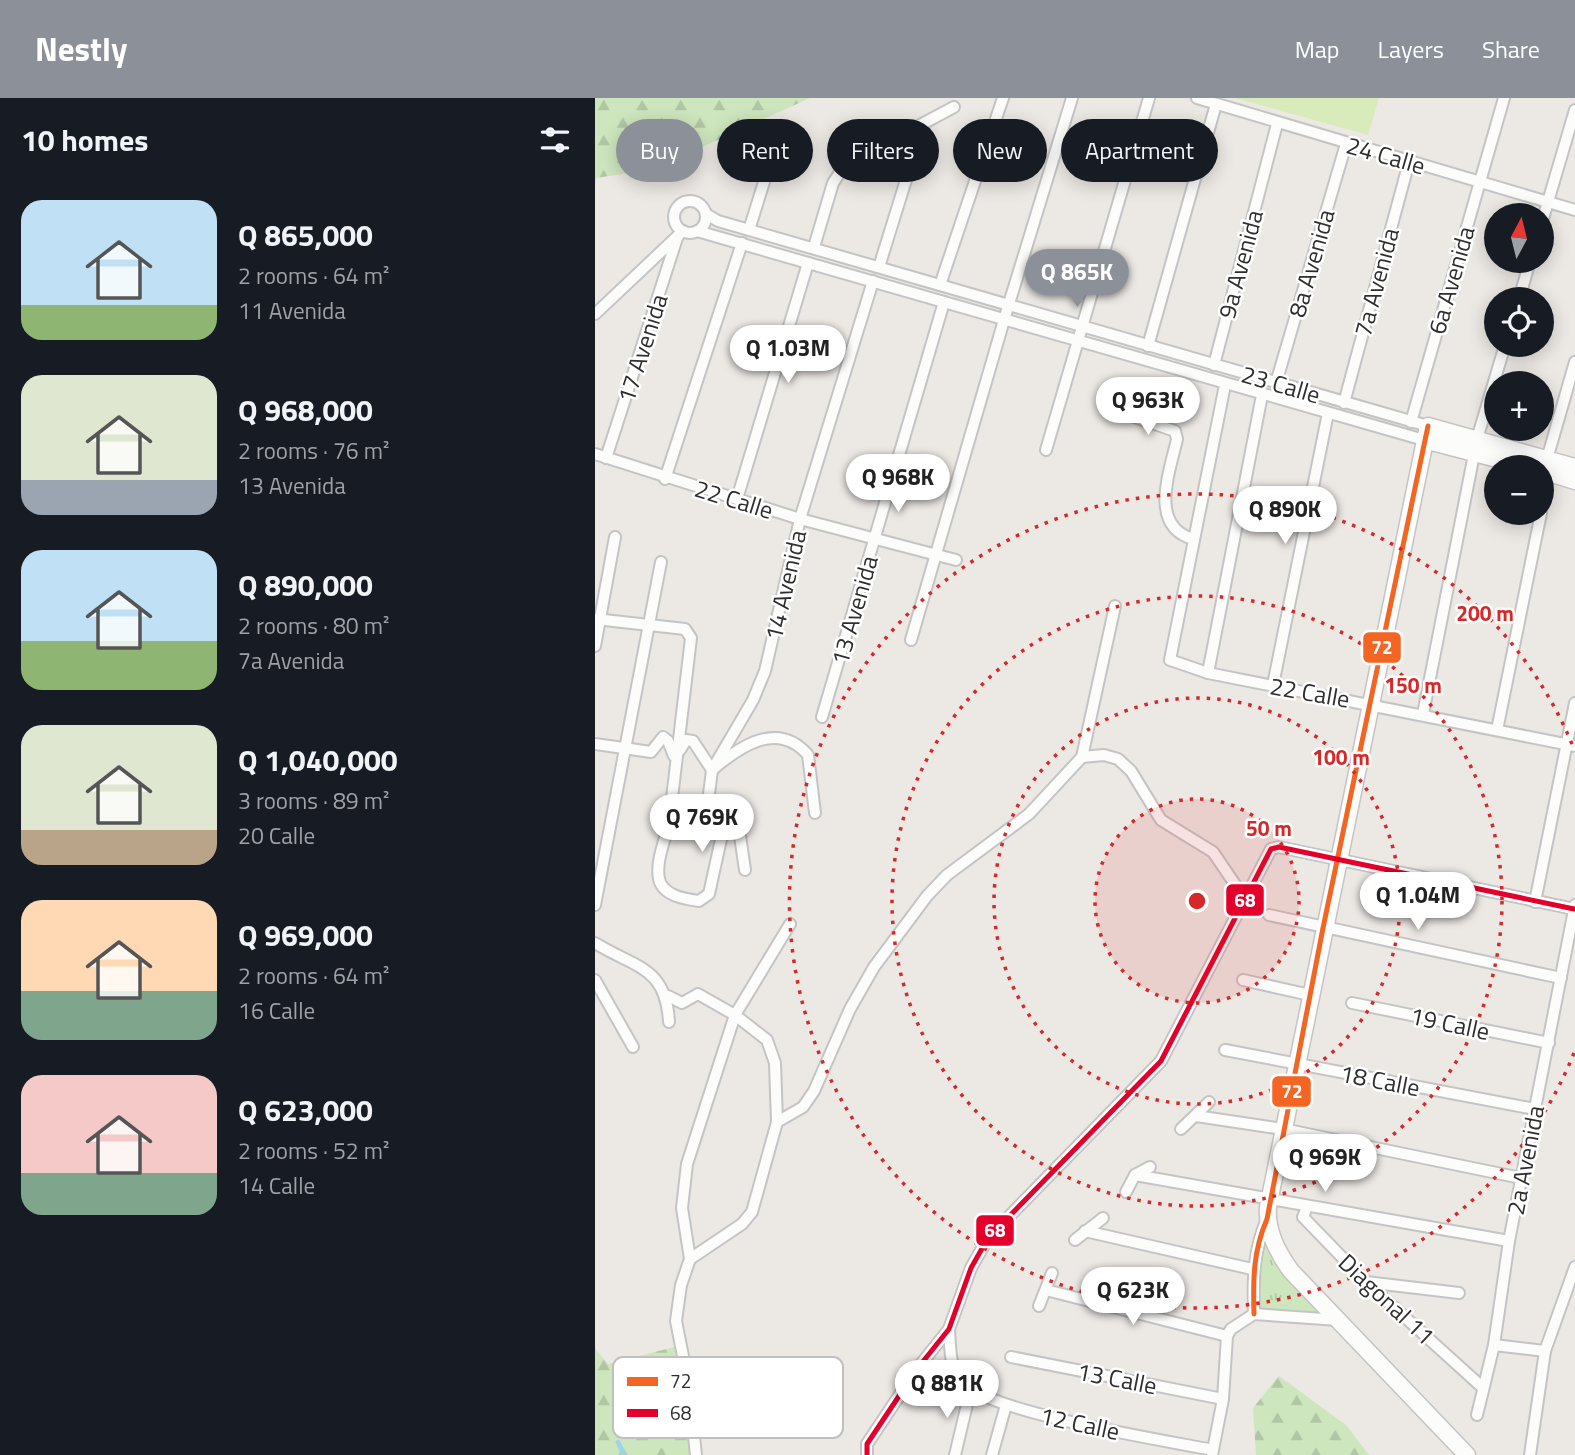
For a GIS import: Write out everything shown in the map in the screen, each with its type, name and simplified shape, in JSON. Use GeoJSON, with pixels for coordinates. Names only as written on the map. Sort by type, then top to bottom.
{"type":"FeatureCollection","features":[{"type":"Feature","properties":{"kind":"main road","name":"23 Calle"},"geometry":{"type":"LineString","coordinates":[[1426,433],[1505,455]]}},
{"type":"Feature","properties":{"kind":"main road"},"geometry":{"type":"LineString","coordinates":[[1426,433],[1323,928],[1267,1219],[1284,1262],[1467,1455]]}},
{"type":"Feature","properties":{"kind":"main road","name":"23 Calle"},"geometry":{"type":"LineString","coordinates":[[1476,446],[1498,455]]}},
{"type":"Feature","properties":{"kind":"main road","name":"23 Calle"},"geometry":{"type":"LineString","coordinates":[[1554,468],[1575,467]]}},
{"type":"Feature","properties":{"kind":"main road","name":"23 Calle"},"geometry":{"type":"LineString","coordinates":[[1554,472],[1575,481]]}},
{"type":"Feature","properties":{"kind":"street"},"geometry":{"type":"LineString","coordinates":[[940,285],[1003,98]]}},
{"type":"Feature","properties":{"kind":"street"},"geometry":{"type":"LineString","coordinates":[[911,640],[938,555],[1008,305],[1072,98]]}},
{"type":"Feature","properties":{"kind":"street"},"geometry":{"type":"LineString","coordinates":[[1045,450],[1149,98]]}},
{"type":"Feature","properties":{"kind":"street","name":"24 Calle"},"geometry":{"type":"LineString","coordinates":[[1197,98],[1277,124],[1575,210]]}},
{"type":"Feature","properties":{"kind":"street","name":"6a Avenida"},"geometry":{"type":"LineString","coordinates":[[1411,422],[1504,98]]}},
{"type":"Feature","properties":{"kind":"street"},"geometry":{"type":"LineString","coordinates":[[1148,346],[1216,104]]}},
{"type":"Feature","properties":{"kind":"street"},"geometry":{"type":"LineString","coordinates":[[933,119],[954,107]]}},
{"type":"Feature","properties":{"kind":"street"},"geometry":{"type":"LineString","coordinates":[[1548,202],[1575,110]]}},
{"type":"Feature","properties":{"kind":"street","name":"9a Avenida"},"geometry":{"type":"LineString","coordinates":[[1214,365],[1277,124]]}},
{"type":"Feature","properties":{"kind":"street","name":"8a Avenida"},"geometry":{"type":"LineString","coordinates":[[1276,383],[1346,144]]}},
{"type":"Feature","properties":{"kind":"street","name":"7a Avenida"},"geometry":{"type":"LineString","coordinates":[[1344,402],[1409,162]]}},
{"type":"Feature","properties":{"kind":"street"},"geometry":{"type":"LineString","coordinates":[[749,230],[764,182]]}},
{"type":"Feature","properties":{"kind":"street"},"geometry":{"type":"LineString","coordinates":[[814,247],[834,182]]}},
{"type":"Feature","properties":{"kind":"street"},"geometry":{"type":"LineString","coordinates":[[879,267],[905,182]]}},
{"type":"Feature","properties":{"kind":"street"},"geometry":{"type":"LineString","coordinates":[[595,314],[680,234],[697,231],[704,224],[706,215],[699,203],[681,203],[674,217],[680,234]]}},
{"type":"Feature","properties":{"kind":"street","name":"23 Calle"},"geometry":{"type":"LineString","coordinates":[[706,215],[749,230],[1411,422],[1426,433]]}},
{"type":"Feature","properties":{"kind":"street","name":"23 Calle"},"geometry":{"type":"LineString","coordinates":[[697,231],[1225,385],[1328,413],[1426,433]]}},
{"type":"Feature","properties":{"kind":"street","name":"17 Avenida"},"geometry":{"type":"LineString","coordinates":[[601,456],[680,234]]}},
{"type":"Feature","properties":{"kind":"street"},"geometry":{"type":"LineString","coordinates":[[665,479],[742,243]]}},
{"type":"Feature","properties":{"kind":"street"},"geometry":{"type":"LineString","coordinates":[[737,499],[808,263]]}},
{"type":"Feature","properties":{"kind":"street","name":"14 Avenida"},"geometry":{"type":"LineString","coordinates":[[725,821],[708,802],[712,770],[753,700],[765,671],[800,519],[873,281]]}},
{"type":"Feature","properties":{"kind":"street","name":"13 Avenida"},"geometry":{"type":"LineString","coordinates":[[822,717],[944,302]]}},
{"type":"Feature","properties":{"kind":"street"},"geometry":{"type":"LineString","coordinates":[[1423,714],[1476,446],[1502,357]]}},
{"type":"Feature","properties":{"kind":"street"},"geometry":{"type":"LineString","coordinates":[[1550,455],[1575,362]]}},
{"type":"Feature","properties":{"kind":"street"},"geometry":{"type":"LineString","coordinates":[[1134,417],[1175,431],[1177,439],[1163,503],[1176,531],[1193,540],[1225,385]]}},
{"type":"Feature","properties":{"kind":"street"},"geometry":{"type":"LineString","coordinates":[[1208,673],[1262,395]]}},
{"type":"Feature","properties":{"kind":"street"},"geometry":{"type":"LineString","coordinates":[[1273,685],[1328,413]]}},
{"type":"Feature","properties":{"kind":"street","name":"22 Calle"},"geometry":{"type":"LineString","coordinates":[[601,456],[665,479],[800,519],[956,560]]}},
{"type":"Feature","properties":{"kind":"street"},"geometry":{"type":"LineString","coordinates":[[1497,730],[1539,525]]}},
{"type":"Feature","properties":{"kind":"street"},"geometry":{"type":"LineString","coordinates":[[595,646],[597,620],[615,537]]}},
{"type":"Feature","properties":{"kind":"street","name":"22 Calle"},"geometry":{"type":"LineString","coordinates":[[1193,540],[1171,660],[1208,673],[1571,745]]}},
{"type":"Feature","properties":{"kind":"street"},"geometry":{"type":"LineString","coordinates":[[595,905],[646,627],[661,562]]}},
{"type":"Feature","properties":{"kind":"street"},"geometry":{"type":"LineString","coordinates":[[777,1122],[803,1107],[814,1091],[850,1009],[874,967],[927,896],[947,876],[1030,814],[1081,757],[1115,606]]}},
{"type":"Feature","properties":{"kind":"street"},"geometry":{"type":"LineString","coordinates":[[597,620],[685,629],[691,638],[670,818],[659,867],[659,881],[667,891],[683,899],[699,901],[709,894],[725,821],[739,829],[745,870]]}},
{"type":"Feature","properties":{"kind":"street"},"geometry":{"type":"LineString","coordinates":[[1535,902],[1571,745],[1575,703]]}},
{"type":"Feature","properties":{"kind":"street"},"geometry":{"type":"LineString","coordinates":[[595,744],[651,752],[663,737],[668,741],[676,761]]}},
{"type":"Feature","properties":{"kind":"street"},"geometry":{"type":"LineString","coordinates":[[676,761],[683,743],[690,739],[712,770],[729,755],[760,740],[772,737],[792,740],[808,755],[815,813]]}},
{"type":"Feature","properties":{"kind":"street"},"geometry":{"type":"LineString","coordinates":[[1081,757],[1104,755],[1118,759],[1131,771],[1161,820],[1213,852],[1245,899]]}},
{"type":"Feature","properties":{"kind":"street"},"geometry":{"type":"LineString","coordinates":[[867,1455],[867,1444],[910,1379],[949,1329],[971,1268],[988,1238],[1161,1061],[1271,849],[1338,860],[1535,902],[1575,907]]}},
{"type":"Feature","properties":{"kind":"street","name":"2a Avenida"},"geometry":{"type":"LineString","coordinates":[[1477,1415],[1494,1345],[1509,1241],[1575,907]]}},
{"type":"Feature","properties":{"kind":"street"},"geometry":{"type":"LineString","coordinates":[[1269,915],[1560,978]]}},
{"type":"Feature","properties":{"kind":"street"},"geometry":{"type":"LineString","coordinates":[[683,1357],[676,1321],[681,1286],[690,1259],[682,1208],[687,1164],[735,1015],[790,924]]}},
{"type":"Feature","properties":{"kind":"street"},"geometry":{"type":"LineString","coordinates":[[595,943],[653,975],[668,996],[682,1003],[698,994],[735,1015],[767,1040],[775,1063],[777,1122],[752,1212],[742,1224],[690,1259]]}},
{"type":"Feature","properties":{"kind":"street"},"geometry":{"type":"LineString","coordinates":[[595,980],[633,1047]]}},
{"type":"Feature","properties":{"kind":"street"},"geometry":{"type":"LineString","coordinates":[[1243,980],[1310,995]]}},
{"type":"Feature","properties":{"kind":"street"},"geometry":{"type":"LineString","coordinates":[[668,996],[669,1022]]}},
{"type":"Feature","properties":{"kind":"street","name":"19 Calle"},"geometry":{"type":"LineString","coordinates":[[1352,1003],[1549,1043]]}},
{"type":"Feature","properties":{"kind":"street","name":"18 Calle"},"geometry":{"type":"LineString","coordinates":[[1225,1050],[1535,1109]]}},
{"type":"Feature","properties":{"kind":"street"},"geometry":{"type":"LineString","coordinates":[[1181,1129],[1209,1102]]}},
{"type":"Feature","properties":{"kind":"street"},"geometry":{"type":"LineString","coordinates":[[1196,1116],[1283,1129],[1521,1178]]}},
{"type":"Feature","properties":{"kind":"street"},"geometry":{"type":"LineString","coordinates":[[1126,1192],[1135,1175],[1150,1167]]}},
{"type":"Feature","properties":{"kind":"street"},"geometry":{"type":"LineString","coordinates":[[1135,1175],[1509,1241]]}},
{"type":"Feature","properties":{"kind":"street","name":"Diagonal 11"},"geometry":{"type":"LineString","coordinates":[[1307,1207],[1303,1217],[1366,1282],[1482,1387]]}},
{"type":"Feature","properties":{"kind":"street"},"geometry":{"type":"LineString","coordinates":[[1075,1240],[1103,1219]]}},
{"type":"Feature","properties":{"kind":"street"},"geometry":{"type":"LineString","coordinates":[[1254,1314],[1252,1269],[1260,1232],[1267,1219]]}},
{"type":"Feature","properties":{"kind":"street"},"geometry":{"type":"LineString","coordinates":[[1085,1231],[1252,1269]]}},
{"type":"Feature","properties":{"kind":"street"},"geometry":{"type":"LineString","coordinates":[[1530,1455],[1545,1351],[1575,1267]]}},
{"type":"Feature","properties":{"kind":"street"},"geometry":{"type":"LineString","coordinates":[[1039,1306],[1052,1273]]}},
{"type":"Feature","properties":{"kind":"street"},"geometry":{"type":"LineString","coordinates":[[1366,1282],[1459,1293]]}},
{"type":"Feature","properties":{"kind":"street"},"geometry":{"type":"LineString","coordinates":[[1046,1290],[1227,1336]]}},
{"type":"Feature","properties":{"kind":"street"},"geometry":{"type":"LineString","coordinates":[[1212,1453],[1223,1399],[1227,1336],[1254,1314],[1338,1320]]}},
{"type":"Feature","properties":{"kind":"street"},"geometry":{"type":"LineString","coordinates":[[949,1329],[957,1378],[970,1392],[955,1455]]}},
{"type":"Feature","properties":{"kind":"street"},"geometry":{"type":"LineString","coordinates":[[1494,1345],[1545,1351]]}},
{"type":"Feature","properties":{"kind":"street","name":"13 Calle"},"geometry":{"type":"LineString","coordinates":[[1011,1357],[1223,1399]]}},
{"type":"Feature","properties":{"kind":"street","name":"12 Calle"},"geometry":{"type":"LineString","coordinates":[[970,1392],[1006,1405],[1212,1453]]}},
{"type":"Feature","properties":{"kind":"street"},"geometry":{"type":"LineString","coordinates":[[992,1455],[1006,1405]]}},
{"type":"Feature","properties":{"kind":"green space"},"geometry":{"type":"Polygon","coordinates":[[[595,98],[810,98],[764,119],[717,119],[717,140],[703,147],[703,119],[616,119],[616,175],[596,178],[595,186],[595,98]]]}},
{"type":"Feature","properties":{"kind":"green space"},"geometry":{"type":"Polygon","coordinates":[[[1235,98],[1379,98],[1368,135],[1235,98]]]}},
{"type":"Feature","properties":{"kind":"green space"},"geometry":{"type":"Polygon","coordinates":[[[1266,1223],[1284,1262],[1336,1317],[1254,1314],[1266,1223]]]}},
{"type":"Feature","properties":{"kind":"green space"},"geometry":{"type":"Polygon","coordinates":[[[674,1347],[676,1357],[635,1357],[674,1347]]]}},
{"type":"Feature","properties":{"kind":"green space"},"geometry":{"type":"Polygon","coordinates":[[[595,1348],[608,1364],[613,1363],[613,1438],[695,1438],[699,1455],[595,1455],[595,1348]]]}},
{"type":"Feature","properties":{"kind":"green space"},"geometry":{"type":"Polygon","coordinates":[[[1279,1376],[1346,1425],[1369,1455],[1256,1455],[1253,1408],[1279,1376]]]}},
{"type":"Feature","properties":{"kind":"waterway"},"geometry":{"type":"LineString","coordinates":[[618,1442],[624,1455]]}},
{"type":"Feature","properties":{"kind":"transit line","name":"72"},"geometry":{"type":"LineString","coordinates":[[1254,1314],[1256,1254],[1267,1219],[1323,928],[1428,426]]}},
{"type":"Feature","properties":{"kind":"transit line","name":"68"},"geometry":{"type":"LineString","coordinates":[[867,1455],[867,1444],[917,1369],[949,1329],[971,1268],[988,1238],[1161,1061],[1271,849],[1279,847],[1574,909]]}}]}
